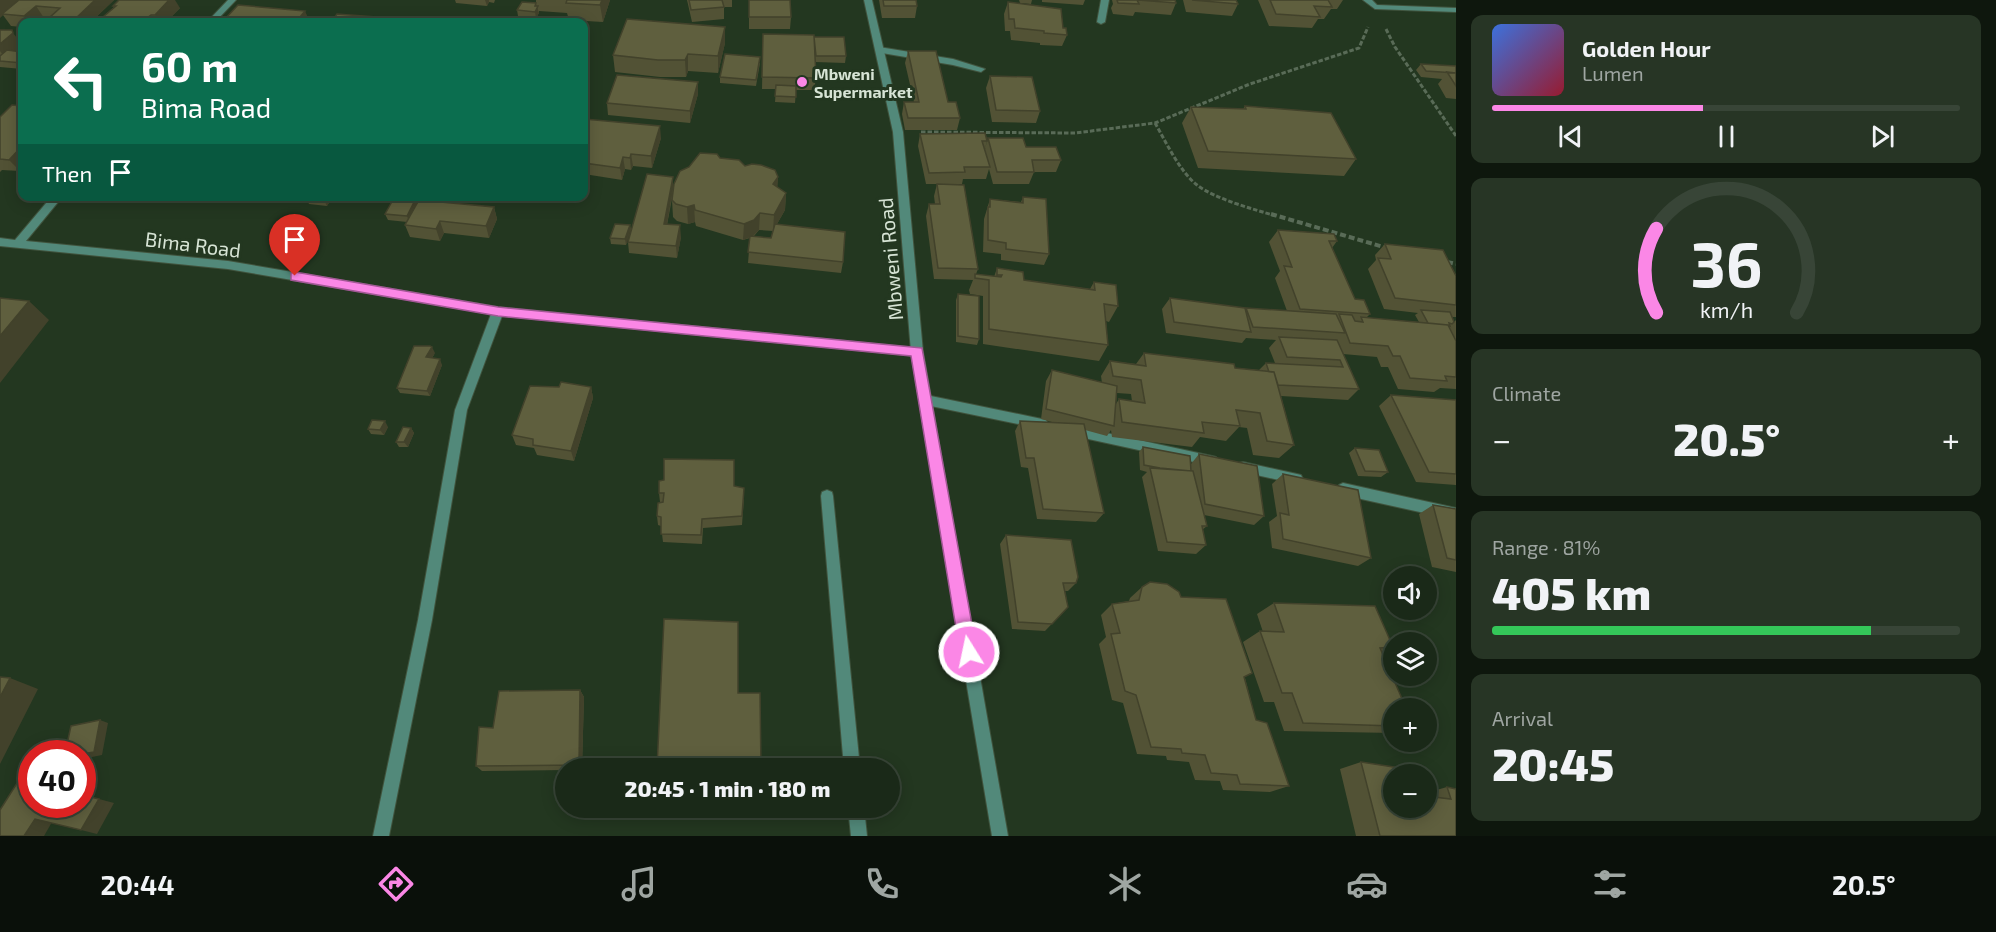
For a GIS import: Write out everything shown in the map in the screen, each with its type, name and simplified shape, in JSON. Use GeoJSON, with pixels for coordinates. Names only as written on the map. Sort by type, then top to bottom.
{"type":"FeatureCollection","features":[{"type":"Feature","properties":{"kind":"street"},"geometry":{"type":"LineString","coordinates":[[215,18],[232,0]]}},
{"type":"Feature","properties":{"kind":"street","name":"Mbweni Road"},"geometry":{"type":"LineString","coordinates":[[868,0],[898,132],[917,352],[1000,836]]}},
{"type":"Feature","properties":{"kind":"street"},"geometry":{"type":"LineString","coordinates":[[1101,22],[1105,0]]}},
{"type":"Feature","properties":{"kind":"street"},"geometry":{"type":"LineString","coordinates":[[1367,0],[1376,7],[1456,10]]}},
{"type":"Feature","properties":{"kind":"street"},"geometry":{"type":"LineString","coordinates":[[879,50],[981,69]]}},
{"type":"Feature","properties":{"kind":"street"},"geometry":{"type":"LineString","coordinates":[[18,243],[54,201]]}},
{"type":"Feature","properties":{"kind":"street","name":"Bima Road"},"geometry":{"type":"LineString","coordinates":[[0,242],[228,265],[498,311],[917,352]]}},
{"type":"Feature","properties":{"kind":"street"},"geometry":{"type":"LineString","coordinates":[[381,836],[425,620],[460,410],[498,311]]}},
{"type":"Feature","properties":{"kind":"street"},"geometry":{"type":"LineString","coordinates":[[926,400],[1308,481]]}},
{"type":"Feature","properties":{"kind":"street"},"geometry":{"type":"LineString","coordinates":[[1331,486],[1456,514]]}},
{"type":"Feature","properties":{"kind":"street"},"geometry":{"type":"LineString","coordinates":[[827,496],[851,758]]}},
{"type":"Feature","properties":{"kind":"street"},"geometry":{"type":"LineString","coordinates":[[857,818],[859,836]]}},
{"type":"Feature","properties":{"kind":"path"},"geometry":{"type":"LineString","coordinates":[[898,132],[1075,133],[1155,123],[1250,84],[1359,48],[1376,7]]}},
{"type":"Feature","properties":{"kind":"path"},"geometry":{"type":"LineString","coordinates":[[1376,7],[1395,47],[1456,136]]}},
{"type":"Feature","properties":{"kind":"path"},"geometry":{"type":"LineString","coordinates":[[1155,123],[1177,160],[1197,185],[1239,205],[1397,251]]}},
{"type":"Feature","properties":{"kind":"path"},"geometry":{"type":"LineString","coordinates":[[1446,262],[1456,264]]}},
{"type":"Feature","properties":{"kind":"building"},"geometry":{"type":"Polygon","coordinates":[[[19,0],[95,0],[76,18],[49,18],[60,8],[36,6],[24,16],[2,14],[19,0]]]}},
{"type":"Feature","properties":{"kind":"building"},"geometry":{"type":"Polygon","coordinates":[[[119,0],[169,0],[155,15],[147,18],[102,18],[116,6],[113,6],[119,0]]]}},
{"type":"Feature","properties":{"kind":"building"},"geometry":{"type":"Polygon","coordinates":[[[567,0],[602,0],[600,5],[566,3],[567,0]]]}},
{"type":"Feature","properties":{"kind":"building"},"geometry":{"type":"Polygon","coordinates":[[[689,0],[722,0],[724,7],[691,10],[689,0]]]}},
{"type":"Feature","properties":{"kind":"building"},"geometry":{"type":"Polygon","coordinates":[[[749,0],[790,0],[791,17],[749,17],[749,0]]]}},
{"type":"Feature","properties":{"kind":"building"},"geometry":{"type":"Polygon","coordinates":[[[883,0],[916,0],[917,6],[884,6],[883,0]]]}},
{"type":"Feature","properties":{"kind":"building"},"geometry":{"type":"Polygon","coordinates":[[[1117,0],[1137,0],[1139,4],[1118,3],[1117,0]]]}},
{"type":"Feature","properties":{"kind":"building"},"geometry":{"type":"Polygon","coordinates":[[[1138,0],[1175,0],[1176,3],[1138,0]]]}},
{"type":"Feature","properties":{"kind":"building"},"geometry":{"type":"Polygon","coordinates":[[[1192,0],[1236,0],[1238,4],[1192,0]]]}},
{"type":"Feature","properties":{"kind":"building"},"geometry":{"type":"Polygon","coordinates":[[[1270,0],[1328,0],[1332,7],[1314,6],[1320,17],[1276,14],[1270,0]]]}},
{"type":"Feature","properties":{"kind":"building"},"geometry":{"type":"Polygon","coordinates":[[[522,2],[536,3],[535,6],[538,6],[535,12],[517,10],[522,2]]]}},
{"type":"Feature","properties":{"kind":"building"},"geometry":{"type":"Polygon","coordinates":[[[1008,2],[1061,9],[1063,28],[1066,28],[1067,35],[1015,28],[1014,19],[1009,19],[1008,2]]]}},
{"type":"Feature","properties":{"kind":"building"},"geometry":{"type":"Polygon","coordinates":[[[238,5],[305,11],[299,18],[226,18],[238,5]]]}},
{"type":"Feature","properties":{"kind":"building"},"geometry":{"type":"Polygon","coordinates":[[[337,14],[389,18],[334,18],[337,14]]]}},
{"type":"Feature","properties":{"kind":"building"},"geometry":{"type":"Polygon","coordinates":[[[627,19],[725,27],[718,56],[688,54],[685,60],[658,60],[613,55],[627,19]]]}},
{"type":"Feature","properties":{"kind":"building"},"geometry":{"type":"Polygon","coordinates":[[[0,30],[12,30],[13,33],[0,44],[0,30]]]}},
{"type":"Feature","properties":{"kind":"building"},"geometry":{"type":"Polygon","coordinates":[[[763,34],[814,35],[816,78],[762,77],[763,34]]]}},
{"type":"Feature","properties":{"kind":"building"},"geometry":{"type":"Polygon","coordinates":[[[814,37],[844,37],[846,56],[816,56],[814,37]]]}},
{"type":"Feature","properties":{"kind":"building"},"geometry":{"type":"Polygon","coordinates":[[[7,50],[18,51],[18,63],[0,61],[0,56],[7,50]]]}},
{"type":"Feature","properties":{"kind":"building"},"geometry":{"type":"Polygon","coordinates":[[[908,51],[936,51],[948,102],[956,102],[960,118],[908,118],[904,102],[919,102],[908,51]]]}},
{"type":"Feature","properties":{"kind":"building"},"geometry":{"type":"Polygon","coordinates":[[[725,54],[760,57],[756,80],[720,77],[725,54]]]}},
{"type":"Feature","properties":{"kind":"building"},"geometry":{"type":"Polygon","coordinates":[[[1421,64],[1456,66],[1456,73],[1426,71],[1421,64]]]}},
{"type":"Feature","properties":{"kind":"building"},"geometry":{"type":"Polygon","coordinates":[[[1447,72],[1456,73],[1456,86],[1447,72]]]}},
{"type":"Feature","properties":{"kind":"building"},"geometry":{"type":"Polygon","coordinates":[[[617,75],[698,82],[690,111],[607,103],[617,75]]]}},
{"type":"Feature","properties":{"kind":"building"},"geometry":{"type":"Polygon","coordinates":[[[990,76],[1032,77],[1040,111],[996,110],[990,76]]]}},
{"type":"Feature","properties":{"kind":"building"},"geometry":{"type":"Polygon","coordinates":[[[776,85],[796,86],[796,97],[775,96],[776,85]]]}},
{"type":"Feature","properties":{"kind":"building"},"geometry":{"type":"Polygon","coordinates":[[[12,105],[18,106],[18,150],[9,160],[0,159],[0,117],[12,105]]]}},
{"type":"Feature","properties":{"kind":"building"},"geometry":{"type":"Polygon","coordinates":[[[1245,106],[1331,113],[1356,159],[1208,151],[1191,107],[1246,109],[1245,106]]]}},
{"type":"Feature","properties":{"kind":"building"},"geometry":{"type":"Polygon","coordinates":[[[588,119],[660,126],[651,156],[631,154],[630,158],[623,157],[620,168],[588,164],[588,119]]]}},
{"type":"Feature","properties":{"kind":"building"},"geometry":{"type":"Polygon","coordinates":[[[985,133],[987,141],[982,141],[990,167],[964,167],[965,172],[929,173],[920,134],[985,133]]]}},
{"type":"Feature","properties":{"kind":"building"},"geometry":{"type":"Polygon","coordinates":[[[988,138],[1023,138],[1026,147],[1056,147],[1061,160],[1032,160],[1034,172],[997,172],[988,138]]]}},
{"type":"Feature","properties":{"kind":"building"},"geometry":{"type":"Polygon","coordinates":[[[700,153],[717,154],[720,158],[739,160],[745,166],[761,165],[775,170],[778,177],[773,184],[786,193],[774,215],[760,213],[754,220],[744,224],[695,210],[694,205],[687,207],[676,204],[672,200],[674,184],[680,171],[689,167],[700,153]]]}},
{"type":"Feature","properties":{"kind":"building"},"geometry":{"type":"Polygon","coordinates":[[[647,174],[673,177],[664,224],[680,225],[676,246],[628,242],[647,174]]]}},
{"type":"Feature","properties":{"kind":"building"},"geometry":{"type":"Polygon","coordinates":[[[937,184],[964,185],[978,269],[938,268],[929,204],[940,204],[937,184]]]}},
{"type":"Feature","properties":{"kind":"building"},"geometry":{"type":"Polygon","coordinates":[[[1023,197],[1046,199],[1049,254],[1006,249],[1006,243],[988,240],[990,199],[1023,203],[1023,197]]]}},
{"type":"Feature","properties":{"kind":"building"},"geometry":{"type":"Polygon","coordinates":[[[392,201],[414,201],[407,216],[385,214],[392,201]]]}},
{"type":"Feature","properties":{"kind":"building"},"geometry":{"type":"Polygon","coordinates":[[[418,201],[494,207],[486,226],[440,221],[436,229],[405,225],[418,201]]]}},
{"type":"Feature","properties":{"kind":"building"},"geometry":{"type":"Polygon","coordinates":[[[615,224],[630,225],[625,239],[610,238],[615,224]]]}},
{"type":"Feature","properties":{"kind":"building"},"geometry":{"type":"Polygon","coordinates":[[[775,224],[845,232],[843,262],[748,252],[750,236],[771,238],[775,224]]]}},
{"type":"Feature","properties":{"kind":"building"},"geometry":{"type":"Polygon","coordinates":[[[1278,230],[1334,234],[1337,241],[1329,241],[1355,299],[1364,300],[1370,314],[1300,309],[1284,266],[1292,267],[1278,230]]]}},
{"type":"Feature","properties":{"kind":"building"},"geometry":{"type":"Polygon","coordinates":[[[1385,244],[1443,250],[1456,276],[1456,305],[1395,298],[1378,258],[1391,259],[1385,244]]]}},
{"type":"Feature","properties":{"kind":"building"},"geometry":{"type":"Polygon","coordinates":[[[997,268],[1023,272],[1024,280],[1095,290],[1094,282],[1116,285],[1118,306],[1104,304],[1108,345],[989,329],[989,280],[975,278],[975,274],[1001,277],[1002,275],[997,275],[997,268]]]}},
{"type":"Feature","properties":{"kind":"building"},"geometry":{"type":"Polygon","coordinates":[[[958,294],[979,296],[979,339],[958,336],[958,294]]]}},
{"type":"Feature","properties":{"kind":"building"},"geometry":{"type":"Polygon","coordinates":[[[0,298],[29,301],[0,336],[0,298]]]}},
{"type":"Feature","properties":{"kind":"building"},"geometry":{"type":"Polygon","coordinates":[[[1170,298],[1245,308],[1251,332],[1174,322],[1170,298]]]}},
{"type":"Feature","properties":{"kind":"building"},"geometry":{"type":"Polygon","coordinates":[[[1246,308],[1336,314],[1345,333],[1253,327],[1246,308]]]}},
{"type":"Feature","properties":{"kind":"building"},"geometry":{"type":"Polygon","coordinates":[[[1421,310],[1450,312],[1454,322],[1449,323],[1450,326],[1428,323],[1421,310]]]}},
{"type":"Feature","properties":{"kind":"building"},"geometry":{"type":"Polygon","coordinates":[[[1339,314],[1352,315],[1355,321],[1363,322],[1361,317],[1448,325],[1456,341],[1456,377],[1445,376],[1447,381],[1410,378],[1400,356],[1393,356],[1388,346],[1350,343],[1339,314]]]}},
{"type":"Feature","properties":{"kind":"building"},"geometry":{"type":"Polygon","coordinates":[[[1279,337],[1337,340],[1359,389],[1278,385],[1274,372],[1269,372],[1266,363],[1343,367],[1340,360],[1287,357],[1279,337]]]}},
{"type":"Feature","properties":{"kind":"building"},"geometry":{"type":"Polygon","coordinates":[[[414,346],[432,347],[426,357],[440,359],[427,391],[397,388],[414,346]]]}},
{"type":"Feature","properties":{"kind":"building"},"geometry":{"type":"Polygon","coordinates":[[[1144,353],[1234,364],[1235,368],[1274,372],[1294,445],[1267,441],[1260,413],[1236,410],[1240,426],[1202,422],[1204,433],[1122,422],[1119,399],[1145,403],[1141,380],[1113,376],[1110,361],[1146,366],[1144,353]]]}},
{"type":"Feature","properties":{"kind":"building"},"geometry":{"type":"Polygon","coordinates":[[[1052,370],[1117,386],[1114,426],[1046,409],[1052,370]]]}},
{"type":"Feature","properties":{"kind":"building"},"geometry":{"type":"Polygon","coordinates":[[[561,382],[591,387],[571,451],[533,445],[533,439],[512,435],[530,386],[559,387],[561,382]]]}},
{"type":"Feature","properties":{"kind":"building"},"geometry":{"type":"Polygon","coordinates":[[[1391,395],[1456,400],[1456,474],[1429,472],[1391,395]]]}},
{"type":"Feature","properties":{"kind":"building"},"geometry":{"type":"Polygon","coordinates":[[[372,420],[385,421],[380,430],[368,429],[372,420]]]}},
{"type":"Feature","properties":{"kind":"building"},"geometry":{"type":"Polygon","coordinates":[[[1020,421],[1084,424],[1104,513],[1043,509],[1034,458],[1026,458],[1020,421]]]}},
{"type":"Feature","properties":{"kind":"building"},"geometry":{"type":"Polygon","coordinates":[[[403,427],[411,428],[404,442],[396,442],[403,427]]]}},
{"type":"Feature","properties":{"kind":"building"},"geometry":{"type":"Polygon","coordinates":[[[1143,447],[1190,456],[1191,471],[1144,465],[1143,447]]]}},
{"type":"Feature","properties":{"kind":"building"},"geometry":{"type":"Polygon","coordinates":[[[1355,448],[1379,450],[1388,472],[1365,471],[1355,448]]]}},
{"type":"Feature","properties":{"kind":"building"},"geometry":{"type":"Polygon","coordinates":[[[1199,454],[1257,466],[1264,516],[1205,504],[1199,454]]]}},
{"type":"Feature","properties":{"kind":"building"},"geometry":{"type":"Polygon","coordinates":[[[664,459],[734,460],[734,486],[744,488],[742,516],[702,519],[701,535],[661,534],[661,517],[657,516],[658,503],[663,502],[664,493],[659,493],[659,481],[664,480],[664,459]]]}},
{"type":"Feature","properties":{"kind":"building"},"geometry":{"type":"Polygon","coordinates":[[[1150,468],[1193,471],[1207,526],[1202,526],[1206,545],[1167,542],[1150,468]]]}},
{"type":"Feature","properties":{"kind":"building"},"geometry":{"type":"Polygon","coordinates":[[[1283,474],[1358,490],[1371,558],[1283,539],[1280,513],[1289,515],[1283,474]]]}},
{"type":"Feature","properties":{"kind":"building"},"geometry":{"type":"Polygon","coordinates":[[[1433,505],[1456,509],[1456,560],[1447,558],[1433,505]]]}},
{"type":"Feature","properties":{"kind":"building"},"geometry":{"type":"Polygon","coordinates":[[[1006,535],[1071,540],[1078,577],[1076,583],[1063,583],[1068,607],[1052,624],[1018,622],[1006,535]]]}},
{"type":"Feature","properties":{"kind":"building"},"geometry":{"type":"Polygon","coordinates":[[[1150,582],[1167,584],[1179,592],[1181,597],[1226,599],[1252,673],[1244,677],[1256,720],[1267,723],[1289,786],[1240,784],[1237,775],[1211,773],[1205,755],[1182,753],[1181,749],[1151,747],[1136,695],[1125,691],[1111,634],[1120,633],[1112,604],[1139,600],[1142,587],[1150,582]]]}},
{"type":"Feature","properties":{"kind":"building"},"geometry":{"type":"Polygon","coordinates":[[[1274,603],[1375,606],[1386,632],[1383,632],[1383,648],[1380,648],[1383,655],[1383,686],[1396,686],[1402,698],[1383,698],[1383,726],[1303,723],[1292,693],[1282,693],[1260,631],[1284,632],[1274,603]]]}},
{"type":"Feature","properties":{"kind":"building"},"geometry":{"type":"Polygon","coordinates":[[[664,619],[738,622],[738,693],[760,693],[761,758],[657,758],[664,619]]]}},
{"type":"Feature","properties":{"kind":"building"},"geometry":{"type":"Polygon","coordinates":[[[0,677],[10,678],[0,697],[0,677]]]}},
{"type":"Feature","properties":{"kind":"building"},"geometry":{"type":"Polygon","coordinates":[[[580,690],[579,758],[555,758],[555,765],[476,766],[479,727],[493,728],[499,691],[580,690]]]}},
{"type":"Feature","properties":{"kind":"building"},"geometry":{"type":"Polygon","coordinates":[[[100,720],[96,741],[68,740],[71,726],[100,720]]]}},
{"type":"Feature","properties":{"kind":"building"},"geometry":{"type":"Polygon","coordinates":[[[1361,762],[1383,765],[1383,818],[1437,818],[1437,797],[1451,799],[1447,787],[1456,789],[1456,836],[1380,836],[1361,762]]]}},
{"type":"Feature","properties":{"kind":"building"},"geometry":{"type":"Polygon","coordinates":[[[18,782],[18,818],[88,818],[81,830],[35,819],[24,836],[0,836],[0,810],[18,782]]]}},
{"type":"Feature","properties":{"kind":"place","name":"Mbweni Supermarket"},"geometry":{"type":"Point","coordinates":[802,82]}},
{"type":"Feature","properties":{"kind":"route"},"geometry":{"type":"LineString","coordinates":[[295,276],[498,311],[917,352],[969,652]]}}]}
